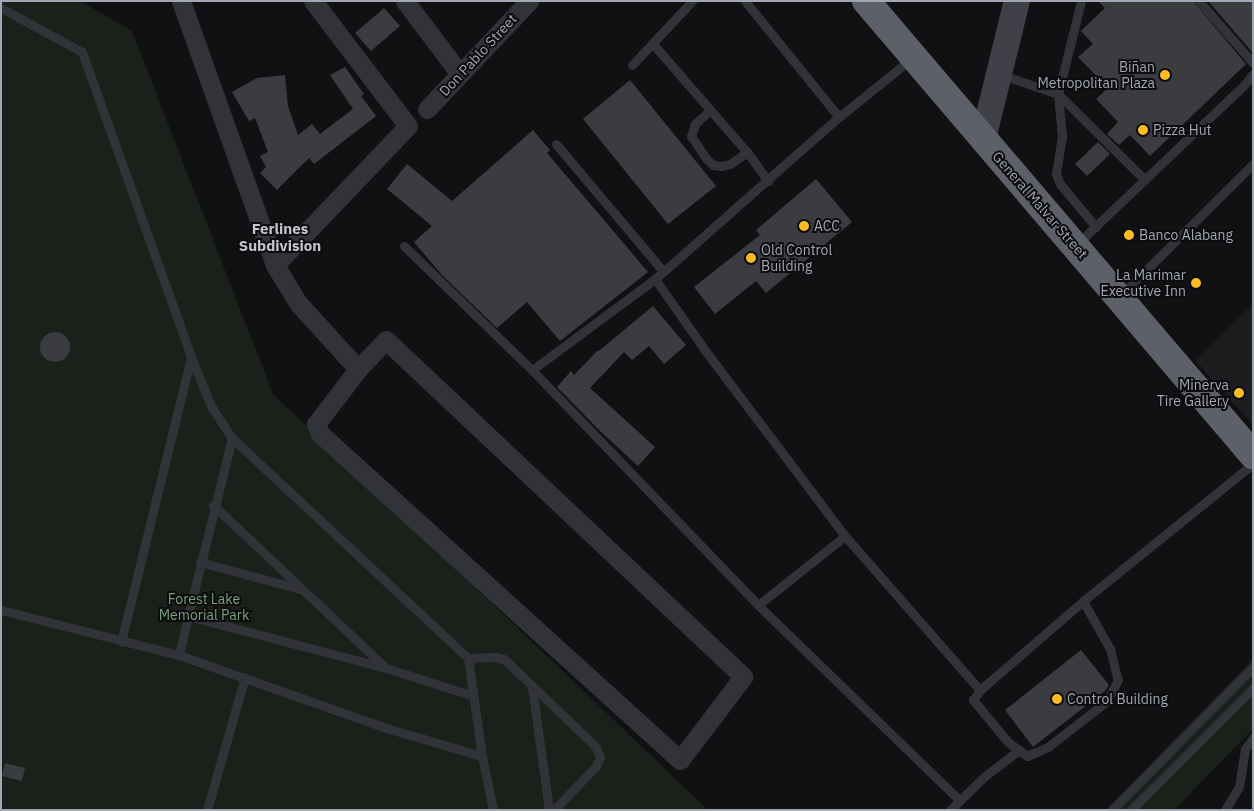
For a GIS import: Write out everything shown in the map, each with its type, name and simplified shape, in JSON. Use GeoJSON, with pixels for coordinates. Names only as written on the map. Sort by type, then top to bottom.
{"type":"FeatureCollection","features":[{"type":"Feature","properties":{"kind":"highway","name":"General Malvar Street"},"geometry":{"type":"LineString","coordinates":[[866,1],[912,58],[1076,246],[1251,452]]}},
{"type":"Feature","properties":{"kind":"street"},"geometry":{"type":"LineString","coordinates":[[181,1],[275,265],[298,303],[358,368]]}},
{"type":"Feature","properties":{"kind":"street"},"geometry":{"type":"LineString","coordinates":[[275,265],[408,126],[314,1]]}},
{"type":"Feature","properties":{"kind":"street"},"geometry":{"type":"LineString","coordinates":[[405,1],[460,74]]}},
{"type":"Feature","properties":{"kind":"street","name":"Don Pablo Street"},"geometry":{"type":"LineString","coordinates":[[427,110],[528,1]]}},
{"type":"Feature","properties":{"kind":"street"},"geometry":{"type":"LineString","coordinates":[[982,139],[1017,1]]}},
{"type":"Feature","properties":{"kind":"street"},"geometry":{"type":"LineString","coordinates":[[386,340],[743,677],[680,760],[320,434],[316,424],[358,368],[386,340]]}},
{"type":"Feature","properties":{"kind":"lane"},"geometry":{"type":"LineString","coordinates":[[632,65],[692,1]]}},
{"type":"Feature","properties":{"kind":"lane"},"geometry":{"type":"LineString","coordinates":[[745,1],[839,117]]}},
{"type":"Feature","properties":{"kind":"lane"},"geometry":{"type":"LineString","coordinates":[[1081,1],[1058,94],[1062,136],[1056,174],[1060,184],[1096,227]]}},
{"type":"Feature","properties":{"kind":"lane"},"geometry":{"type":"LineString","coordinates":[[1199,1],[1253,63]]}},
{"type":"Feature","properties":{"kind":"lane"},"geometry":{"type":"LineString","coordinates":[[1,8],[82,52],[191,357],[211,406],[232,438],[468,658],[482,756],[493,810]]}},
{"type":"Feature","properties":{"kind":"lane"},"geometry":{"type":"LineString","coordinates":[[653,44],[747,152],[768,181]]}},
{"type":"Feature","properties":{"kind":"lane"},"geometry":{"type":"LineString","coordinates":[[532,370],[655,279],[839,117],[912,58]]}},
{"type":"Feature","properties":{"kind":"lane"},"geometry":{"type":"LineString","coordinates":[[998,74],[1058,94],[1145,180]]}},
{"type":"Feature","properties":{"kind":"lane"},"geometry":{"type":"LineString","coordinates":[[1076,246],[1244,85],[1253,74]]}},
{"type":"Feature","properties":{"kind":"lane"},"geometry":{"type":"LineString","coordinates":[[710,110],[695,124],[690,136],[706,158],[713,165],[721,166],[730,164],[747,152]]}},
{"type":"Feature","properties":{"kind":"lane"},"geometry":{"type":"LineString","coordinates":[[556,144],[663,272]]}},
{"type":"Feature","properties":{"kind":"lane"},"geometry":{"type":"LineString","coordinates":[[1119,297],[1253,164]]}},
{"type":"Feature","properties":{"kind":"lane"},"geometry":{"type":"LineString","coordinates":[[404,246],[532,370],[758,606],[959,800]]}},
{"type":"Feature","properties":{"kind":"lane"},"geometry":{"type":"LineString","coordinates":[[655,279],[707,353],[845,536],[980,690]]}},
{"type":"Feature","properties":{"kind":"lane"},"geometry":{"type":"LineString","coordinates":[[121,642],[191,357]]}},
{"type":"Feature","properties":{"kind":"lane"},"geometry":{"type":"LineString","coordinates":[[179,655],[213,505],[232,438]]}},
{"type":"Feature","properties":{"kind":"lane"},"geometry":{"type":"LineString","coordinates":[[1083,601],[1110,649],[1118,680],[1107,701],[1048,747],[1027,756],[1008,742],[972,700],[980,690],[1251,452]]}},
{"type":"Feature","properties":{"kind":"lane"},"geometry":{"type":"LineString","coordinates":[[213,505],[386,668]]}},
{"type":"Feature","properties":{"kind":"lane"},"geometry":{"type":"LineString","coordinates":[[758,606],[845,536]]}},
{"type":"Feature","properties":{"kind":"lane"},"geometry":{"type":"LineString","coordinates":[[200,562],[303,590]]}},
{"type":"Feature","properties":{"kind":"lane"},"geometry":{"type":"LineString","coordinates":[[1,610],[121,642],[179,655],[386,728],[482,756]]}},
{"type":"Feature","properties":{"kind":"lane"},"geometry":{"type":"LineString","coordinates":[[188,616],[386,668],[473,696]]}},
{"type":"Feature","properties":{"kind":"lane"},"geometry":{"type":"LineString","coordinates":[[468,658],[495,657],[504,659],[596,747],[600,757],[596,766],[554,810]]}},
{"type":"Feature","properties":{"kind":"lane"},"geometry":{"type":"LineString","coordinates":[[1112,810],[1253,668]]}},
{"type":"Feature","properties":{"kind":"lane"},"geometry":{"type":"LineString","coordinates":[[208,810],[245,677]]}},
{"type":"Feature","properties":{"kind":"lane"},"geometry":{"type":"LineString","coordinates":[[532,687],[549,810]]}},
{"type":"Feature","properties":{"kind":"lane"},"geometry":{"type":"LineString","coordinates":[[1131,810],[1253,688]]}},
{"type":"Feature","properties":{"kind":"lane"},"geometry":{"type":"LineString","coordinates":[[1225,810],[1239,787],[1244,749],[1253,738]]}},
{"type":"Feature","properties":{"kind":"lane"},"geometry":{"type":"LineString","coordinates":[[950,810],[959,800],[1019,750]]}},
{"type":"Feature","properties":{"kind":"shaded area","name":"Minerva Tire Gallery"},"geometry":{"type":"Polygon","coordinates":[[[1253,304],[1253,425],[1196,361],[1253,304]]]}},
{"type":"Feature","properties":{"kind":"green space","name":"Forest Lake Memorial Park"},"geometry":{"type":"Polygon","coordinates":[[[1,1],[80,1],[132,31],[273,394],[708,810],[1,810],[1,1]]]}},
{"type":"Feature","properties":{"kind":"green space"},"geometry":{"type":"Polygon","coordinates":[[[1253,659],[1253,729],[1174,810],[1106,810],[1253,659]]]}},
{"type":"Feature","properties":{"kind":"building","name":"Biñan Metropolitan Plaza"},"geometry":{"type":"Polygon","coordinates":[[[1098,1],[1193,1],[1246,64],[1150,156],[1130,135],[1119,145],[1107,134],[1118,122],[1096,99],[1108,88],[1078,57],[1093,44],[1081,31],[1105,8],[1098,1]]]}},
{"type":"Feature","properties":{"kind":"building"},"geometry":{"type":"Polygon","coordinates":[[[1208,1],[1253,1],[1253,53],[1208,1]]]}},
{"type":"Feature","properties":{"kind":"building"},"geometry":{"type":"Polygon","coordinates":[[[384,8],[400,26],[371,51],[355,33],[384,8]]]}},
{"type":"Feature","properties":{"kind":"building"},"geometry":{"type":"Polygon","coordinates":[[[345,67],[364,94],[361,96],[376,116],[314,164],[309,158],[277,190],[260,173],[266,167],[260,156],[268,152],[255,118],[249,121],[232,92],[257,78],[285,75],[288,106],[298,135],[312,124],[320,134],[353,109],[330,75],[345,67]]]}},
{"type":"Feature","properties":{"kind":"building"},"geometry":{"type":"Polygon","coordinates":[[[630,80],[716,186],[668,224],[583,119],[630,80]]]}},
{"type":"Feature","properties":{"kind":"building"},"geometry":{"type":"Polygon","coordinates":[[[533,130],[550,150],[547,153],[648,272],[560,341],[527,302],[497,328],[442,275],[414,242],[432,226],[387,189],[407,164],[452,201],[533,130]]]}},
{"type":"Feature","properties":{"kind":"building"},"geometry":{"type":"Polygon","coordinates":[[[1098,142],[1110,154],[1087,176],[1075,164],[1098,142]]]}},
{"type":"Feature","properties":{"kind":"building"},"geometry":{"type":"Polygon","coordinates":[[[816,179],[852,222],[766,293],[756,281],[715,314],[694,287],[760,235],[756,230],[816,179]]]}},
{"type":"Feature","properties":{"kind":"building"},"geometry":{"type":"Polygon","coordinates":[[[653,306],[686,345],[664,364],[649,346],[632,360],[624,352],[590,388],[655,447],[638,466],[557,387],[571,371],[574,375],[598,350],[653,306]]]}},
{"type":"Feature","properties":{"kind":"building"},"geometry":{"type":"Polygon","coordinates":[[[55,332],[66,336],[70,347],[66,358],[55,362],[44,358],[40,347],[44,336],[55,332]]]}},
{"type":"Feature","properties":{"kind":"building","name":"Control Building"},"geometry":{"type":"Polygon","coordinates":[[[1081,650],[1109,685],[1105,691],[1033,747],[1005,710],[1081,650]]]}},
{"type":"Feature","properties":{"kind":"building"},"geometry":{"type":"Polygon","coordinates":[[[5,763],[25,768],[22,781],[2,776],[5,763]]]}},
{"type":"Feature","properties":{"kind":"place","name":"Biñan Metropolitan Plaza"},"geometry":{"type":"Point","coordinates":[1165,75]}},
{"type":"Feature","properties":{"kind":"place","name":"Pizza Hut"},"geometry":{"type":"Point","coordinates":[1143,130]}},
{"type":"Feature","properties":{"kind":"place","name":"ACC"},"geometry":{"type":"Point","coordinates":[804,226]}},
{"type":"Feature","properties":{"kind":"place","name":"Banco Alabang"},"geometry":{"type":"Point","coordinates":[1129,235]}},
{"type":"Feature","properties":{"kind":"place","name":"Old Control Building"},"geometry":{"type":"Point","coordinates":[751,258]}},
{"type":"Feature","properties":{"kind":"place","name":"La Marimar Executive Inn"},"geometry":{"type":"Point","coordinates":[1196,283]}},
{"type":"Feature","properties":{"kind":"place","name":"Minerva Tire Gallery"},"geometry":{"type":"Point","coordinates":[1239,393]}},
{"type":"Feature","properties":{"kind":"place","name":"Control Building"},"geometry":{"type":"Point","coordinates":[1057,699]}},
{"type":"Feature","properties":{"kind":"district","name":"Ferlines Subdivision"},"geometry":{"type":"Point","coordinates":[280,236]}}]}
